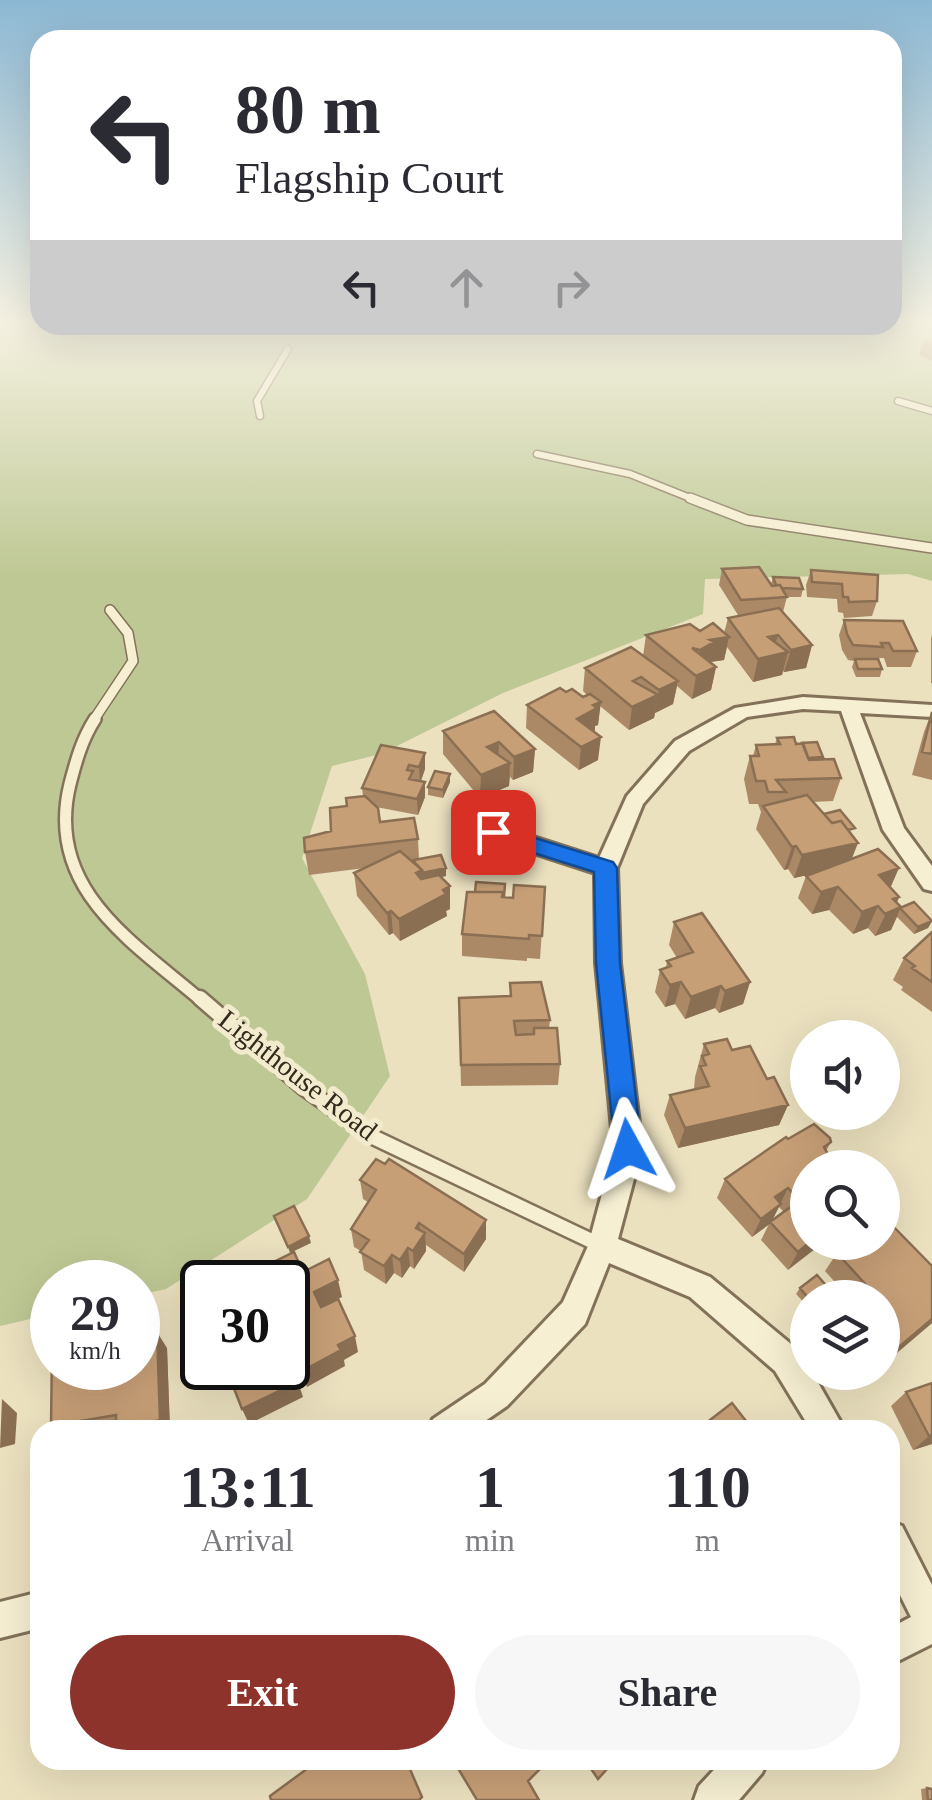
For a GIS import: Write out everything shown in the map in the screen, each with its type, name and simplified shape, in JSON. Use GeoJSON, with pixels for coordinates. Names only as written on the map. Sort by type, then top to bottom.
{"type":"FeatureCollection","features":[{"type":"Feature","properties":{"kind":"street"},"geometry":{"type":"LineString","coordinates":[[459,1420],[496,1395],[574,1314],[602,1246],[628,1149],[608,963],[606,868],[634,801],[682,746],[742,712],[802,703],[932,711]]}},
{"type":"Feature","properties":{"kind":"street"},"geometry":{"type":"LineString","coordinates":[[847,703],[894,830],[932,883]]}},
{"type":"Feature","properties":{"kind":"street"},"geometry":{"type":"LineString","coordinates":[[493,832],[606,868]]}},
{"type":"Feature","properties":{"kind":"street","name":"Lighthouse Road"},"geometry":{"type":"LineString","coordinates":[[602,1246],[700,1287],[786,1360],[824,1420]]}},
{"type":"Feature","properties":{"kind":"street"},"geometry":{"type":"LineString","coordinates":[[900,1558],[932,1623],[900,1641]]}},
{"type":"Feature","properties":{"kind":"street"},"geometry":{"type":"LineString","coordinates":[[0,1620],[30,1612]]}},
{"type":"Feature","properties":{"kind":"street"},"geometry":{"type":"LineString","coordinates":[[713,1800],[740,1770]]}},
{"type":"Feature","properties":{"kind":"lane"},"geometry":{"type":"LineString","coordinates":[[258,408],[260,416]]}},
{"type":"Feature","properties":{"kind":"lane"},"geometry":{"type":"LineString","coordinates":[[537,454],[657,483],[718,512],[747,520],[932,548]]}},
{"type":"Feature","properties":{"kind":"lane","name":"Lighthouse Road"},"geometry":{"type":"LineString","coordinates":[[110,610],[128,633],[133,662],[90,726],[78,753],[66,801],[67,855],[101,914],[304,1088],[373,1137],[602,1246]]}},
{"type":"Feature","properties":{"kind":"green space"},"geometry":{"type":"Polygon","coordinates":[[[0,408],[932,408],[932,581],[908,574],[705,579],[703,614],[503,693],[381,754],[332,766],[302,858],[365,974],[390,1076],[307,1199],[211,1260],[180,1260],[180,1280],[166,1289],[160,1290],[160,1260],[30,1260],[30,1319],[0,1326],[0,408]]]}},
{"type":"Feature","properties":{"kind":"building"},"geometry":{"type":"Polygon","coordinates":[[[759,567],[772,586],[780,585],[787,597],[741,600],[722,569],[759,567]]]}},
{"type":"Feature","properties":{"kind":"building"},"geometry":{"type":"Polygon","coordinates":[[[811,570],[878,575],[877,601],[849,602],[848,597],[843,597],[842,584],[812,582],[811,570]]]}},
{"type":"Feature","properties":{"kind":"building"},"geometry":{"type":"Polygon","coordinates":[[[773,577],[799,578],[803,589],[782,588],[773,577]]]}},
{"type":"Feature","properties":{"kind":"building"},"geometry":{"type":"Polygon","coordinates":[[[779,608],[812,645],[791,650],[778,635],[768,637],[788,652],[758,659],[728,618],[779,608]]]}},
{"type":"Feature","properties":{"kind":"building"},"geometry":{"type":"Polygon","coordinates":[[[844,620],[903,621],[917,651],[893,651],[889,643],[881,643],[883,647],[853,645],[844,620]]]}},
{"type":"Feature","properties":{"kind":"building"},"geometry":{"type":"Polygon","coordinates":[[[713,623],[729,637],[710,640],[714,642],[700,650],[692,648],[716,667],[696,676],[646,635],[690,624],[700,631],[713,623]]]}},
{"type":"Feature","properties":{"kind":"building"},"geometry":{"type":"Polygon","coordinates":[[[631,647],[678,681],[659,690],[641,677],[633,681],[658,695],[632,707],[585,668],[631,647]]]}},
{"type":"Feature","properties":{"kind":"building"},"geometry":{"type":"Polygon","coordinates":[[[855,659],[878,659],[882,669],[858,669],[855,659]]]}},
{"type":"Feature","properties":{"kind":"building"},"geometry":{"type":"Polygon","coordinates":[[[560,688],[566,692],[572,689],[583,697],[590,694],[601,702],[577,719],[601,737],[581,747],[527,705],[560,688]]]}},
{"type":"Feature","properties":{"kind":"building"},"geometry":{"type":"Polygon","coordinates":[[[494,711],[535,749],[514,757],[499,742],[487,747],[510,763],[481,775],[443,731],[494,711]]]}},
{"type":"Feature","properties":{"kind":"building"},"geometry":{"type":"Polygon","coordinates":[[[932,712],[932,754],[922,752],[932,712]]]}},
{"type":"Feature","properties":{"kind":"building"},"geometry":{"type":"Polygon","coordinates":[[[794,737],[796,744],[803,743],[809,760],[834,759],[841,778],[776,780],[786,792],[768,792],[765,781],[756,781],[750,756],[759,756],[756,745],[780,744],[777,738],[794,737]]]}},
{"type":"Feature","properties":{"kind":"building"},"geometry":{"type":"Polygon","coordinates":[[[817,742],[823,757],[808,758],[802,743],[817,742]]]}},
{"type":"Feature","properties":{"kind":"building"},"geometry":{"type":"Polygon","coordinates":[[[381,745],[425,753],[419,767],[409,765],[407,770],[413,771],[409,779],[425,782],[417,799],[362,788],[381,745]]]}},
{"type":"Feature","properties":{"kind":"building"},"geometry":{"type":"Polygon","coordinates":[[[435,771],[450,774],[443,790],[428,787],[435,771]]]}},
{"type":"Feature","properties":{"kind":"building"},"geometry":{"type":"Polygon","coordinates":[[[807,795],[832,823],[841,821],[858,843],[802,855],[796,846],[792,847],[763,806],[807,795]]]}},
{"type":"Feature","properties":{"kind":"building"},"geometry":{"type":"Polygon","coordinates":[[[365,796],[378,808],[380,822],[414,818],[418,839],[305,852],[304,838],[331,831],[330,808],[347,806],[346,798],[365,796]]]}},
{"type":"Feature","properties":{"kind":"building"},"geometry":{"type":"Polygon","coordinates":[[[840,810],[855,828],[848,830],[841,821],[832,823],[824,814],[840,810]]]}},
{"type":"Feature","properties":{"kind":"building"},"geometry":{"type":"Polygon","coordinates":[[[878,849],[899,868],[879,875],[899,897],[893,899],[901,907],[885,914],[878,906],[862,912],[838,887],[821,892],[806,876],[878,849]]]}},
{"type":"Feature","properties":{"kind":"building"},"geometry":{"type":"Polygon","coordinates":[[[400,851],[422,870],[416,873],[421,879],[439,875],[450,886],[443,890],[446,894],[399,919],[391,911],[387,913],[354,873],[400,851]]]}},
{"type":"Feature","properties":{"kind":"building"},"geometry":{"type":"Polygon","coordinates":[[[441,855],[446,868],[422,873],[414,860],[441,855]]]}},
{"type":"Feature","properties":{"kind":"building"},"geometry":{"type":"Polygon","coordinates":[[[476,882],[505,884],[504,897],[503,892],[475,892],[476,882]]]}},
{"type":"Feature","properties":{"kind":"building"},"geometry":{"type":"Polygon","coordinates":[[[514,885],[545,887],[542,936],[529,935],[529,939],[462,934],[467,892],[503,892],[502,897],[513,898],[514,885]]]}},
{"type":"Feature","properties":{"kind":"building"},"geometry":{"type":"Polygon","coordinates":[[[914,902],[932,921],[918,927],[900,908],[914,902]]]}},
{"type":"Feature","properties":{"kind":"building"},"geometry":{"type":"Polygon","coordinates":[[[702,913],[750,982],[725,991],[721,986],[691,997],[681,982],[670,985],[660,970],[671,966],[667,961],[693,952],[674,922],[702,913]]]}},
{"type":"Feature","properties":{"kind":"building"},"geometry":{"type":"Polygon","coordinates":[[[932,932],[932,982],[904,958],[932,932]]]}},
{"type":"Feature","properties":{"kind":"building"},"geometry":{"type":"Polygon","coordinates":[[[541,982],[550,1020],[514,1021],[516,1035],[534,1034],[534,1028],[557,1028],[560,1064],[461,1065],[459,998],[511,996],[510,983],[541,982]]]}},
{"type":"Feature","properties":{"kind":"building"},"geometry":{"type":"Polygon","coordinates":[[[727,1039],[732,1050],[750,1046],[767,1079],[774,1077],[788,1105],[685,1128],[670,1095],[709,1086],[700,1066],[706,1065],[702,1056],[709,1054],[704,1044],[727,1039]]]}},
{"type":"Feature","properties":{"kind":"building"},"geometry":{"type":"Polygon","coordinates":[[[804,1130],[821,1130],[831,1142],[824,1147],[826,1150],[790,1150],[790,1190],[775,1197],[781,1204],[761,1219],[725,1179],[804,1130]]]}},
{"type":"Feature","properties":{"kind":"building"},"geometry":{"type":"Polygon","coordinates":[[[376,1159],[385,1164],[389,1159],[486,1220],[464,1254],[419,1223],[416,1228],[425,1233],[413,1251],[408,1248],[400,1260],[392,1255],[384,1266],[360,1252],[369,1240],[351,1229],[376,1190],[360,1180],[376,1159]]]}},
{"type":"Feature","properties":{"kind":"building"},"geometry":{"type":"Polygon","coordinates":[[[294,1206],[309,1236],[288,1247],[274,1216],[294,1206]]]}},
{"type":"Feature","properties":{"kind":"building"},"geometry":{"type":"Polygon","coordinates":[[[790,1207],[790,1243],[770,1222],[790,1207]]]}},
{"type":"Feature","properties":{"kind":"building"},"geometry":{"type":"Polygon","coordinates":[[[900,1233],[932,1266],[932,1319],[900,1346],[900,1280],[862,1280],[843,1260],[900,1260],[900,1233]]]}},
{"type":"Feature","properties":{"kind":"building"},"geometry":{"type":"Polygon","coordinates":[[[294,1252],[298,1260],[278,1260],[294,1252]]]}},
{"type":"Feature","properties":{"kind":"building"},"geometry":{"type":"Polygon","coordinates":[[[329,1259],[338,1280],[314,1292],[321,1307],[338,1299],[355,1336],[338,1345],[341,1350],[310,1367],[310,1268],[329,1259]]]}},
{"type":"Feature","properties":{"kind":"building"},"geometry":{"type":"Polygon","coordinates":[[[932,1383],[932,1435],[929,1436],[906,1392],[932,1383]]]}},
{"type":"Feature","properties":{"kind":"building"},"geometry":{"type":"Polygon","coordinates":[[[51,1390],[159,1390],[160,1420],[116,1420],[116,1415],[51,1420],[51,1390]]]}},
{"type":"Feature","properties":{"kind":"building"},"geometry":{"type":"Polygon","coordinates":[[[235,1390],[281,1390],[242,1409],[235,1390]]]}},
{"type":"Feature","properties":{"kind":"building"},"geometry":{"type":"Polygon","coordinates":[[[732,1403],[745,1420],[710,1420],[732,1403]]]}},
{"type":"Feature","properties":{"kind":"building"},"geometry":{"type":"Polygon","coordinates":[[[305,1770],[410,1770],[422,1797],[271,1800],[270,1796],[305,1770]]]}},
{"type":"Feature","properties":{"kind":"building"},"geometry":{"type":"Polygon","coordinates":[[[459,1770],[539,1770],[528,1781],[539,1800],[477,1800],[459,1770]]]}},
{"type":"Feature","properties":{"kind":"building"},"geometry":{"type":"Polygon","coordinates":[[[592,1770],[606,1770],[598,1779],[592,1770]]]}},
{"type":"Feature","properties":{"kind":"route"},"geometry":{"type":"LineString","coordinates":[[493,832],[606,868],[608,963],[628,1149]]}}]}
